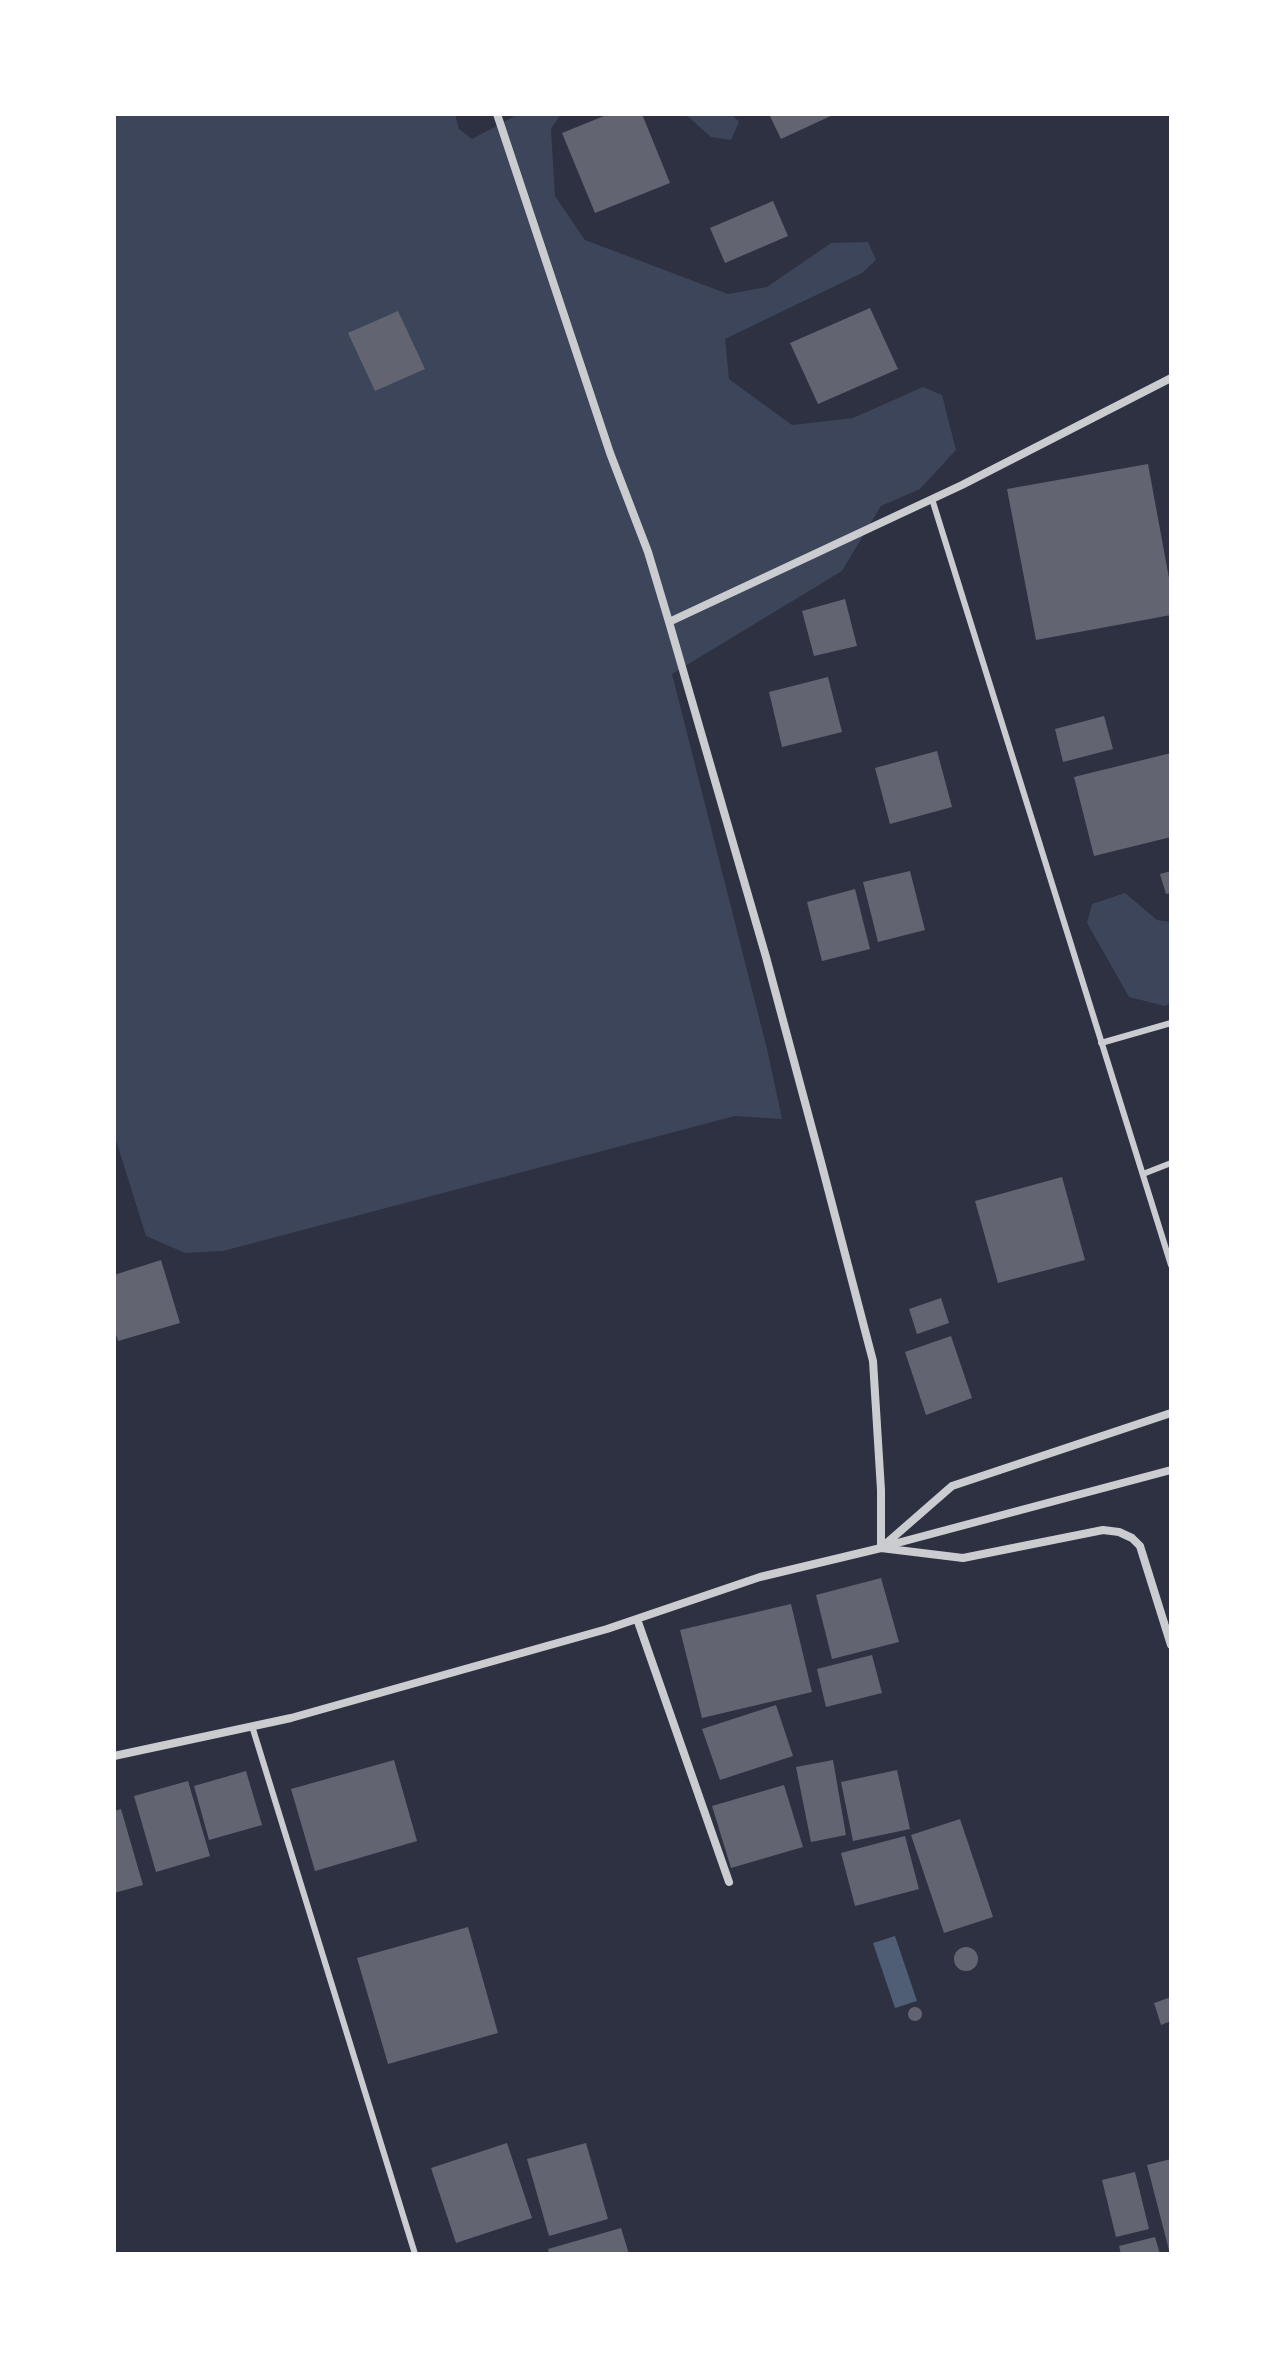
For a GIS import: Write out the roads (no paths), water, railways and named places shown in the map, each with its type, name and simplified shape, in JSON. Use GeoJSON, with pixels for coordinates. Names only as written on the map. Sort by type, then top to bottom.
{"type":"FeatureCollection","features":[{"type":"Feature","properties":{"kind":"street"},"geometry":{"type":"LineString","coordinates":[[497,114],[610,453],[648,552],[766,957],[873,1361],[881,1490],[881,1548]]}},
{"type":"Feature","properties":{"kind":"street"},"geometry":{"type":"LineString","coordinates":[[669,622],[932,499],[1171,378]]}},
{"type":"Feature","properties":{"kind":"street"},"geometry":{"type":"LineString","coordinates":[[881,1548],[952,1486],[1171,1413]]}},
{"type":"Feature","properties":{"kind":"street"},"geometry":{"type":"LineString","coordinates":[[114,1756],[291,1718],[637,1619],[760,1577],[881,1548],[1171,1470]]}},
{"type":"Feature","properties":{"kind":"street"},"geometry":{"type":"LineString","coordinates":[[881,1548],[963,1558],[1103,1530],[1119,1532],[1140,1546],[1171,1645]]}},
{"type":"Feature","properties":{"kind":"street"},"geometry":{"type":"LineString","coordinates":[[637,1619],[729,1882]]}},
{"type":"Feature","properties":{"kind":"lane"},"geometry":{"type":"LineString","coordinates":[[932,499],[1171,1265]]}},
{"type":"Feature","properties":{"kind":"lane"},"geometry":{"type":"LineString","coordinates":[[1101,1043],[1171,1023]]}},
{"type":"Feature","properties":{"kind":"lane"},"geometry":{"type":"LineString","coordinates":[[1143,1174],[1171,1163]]}},
{"type":"Feature","properties":{"kind":"lane"},"geometry":{"type":"LineString","coordinates":[[252,1726],[415,2254]]}}]}
